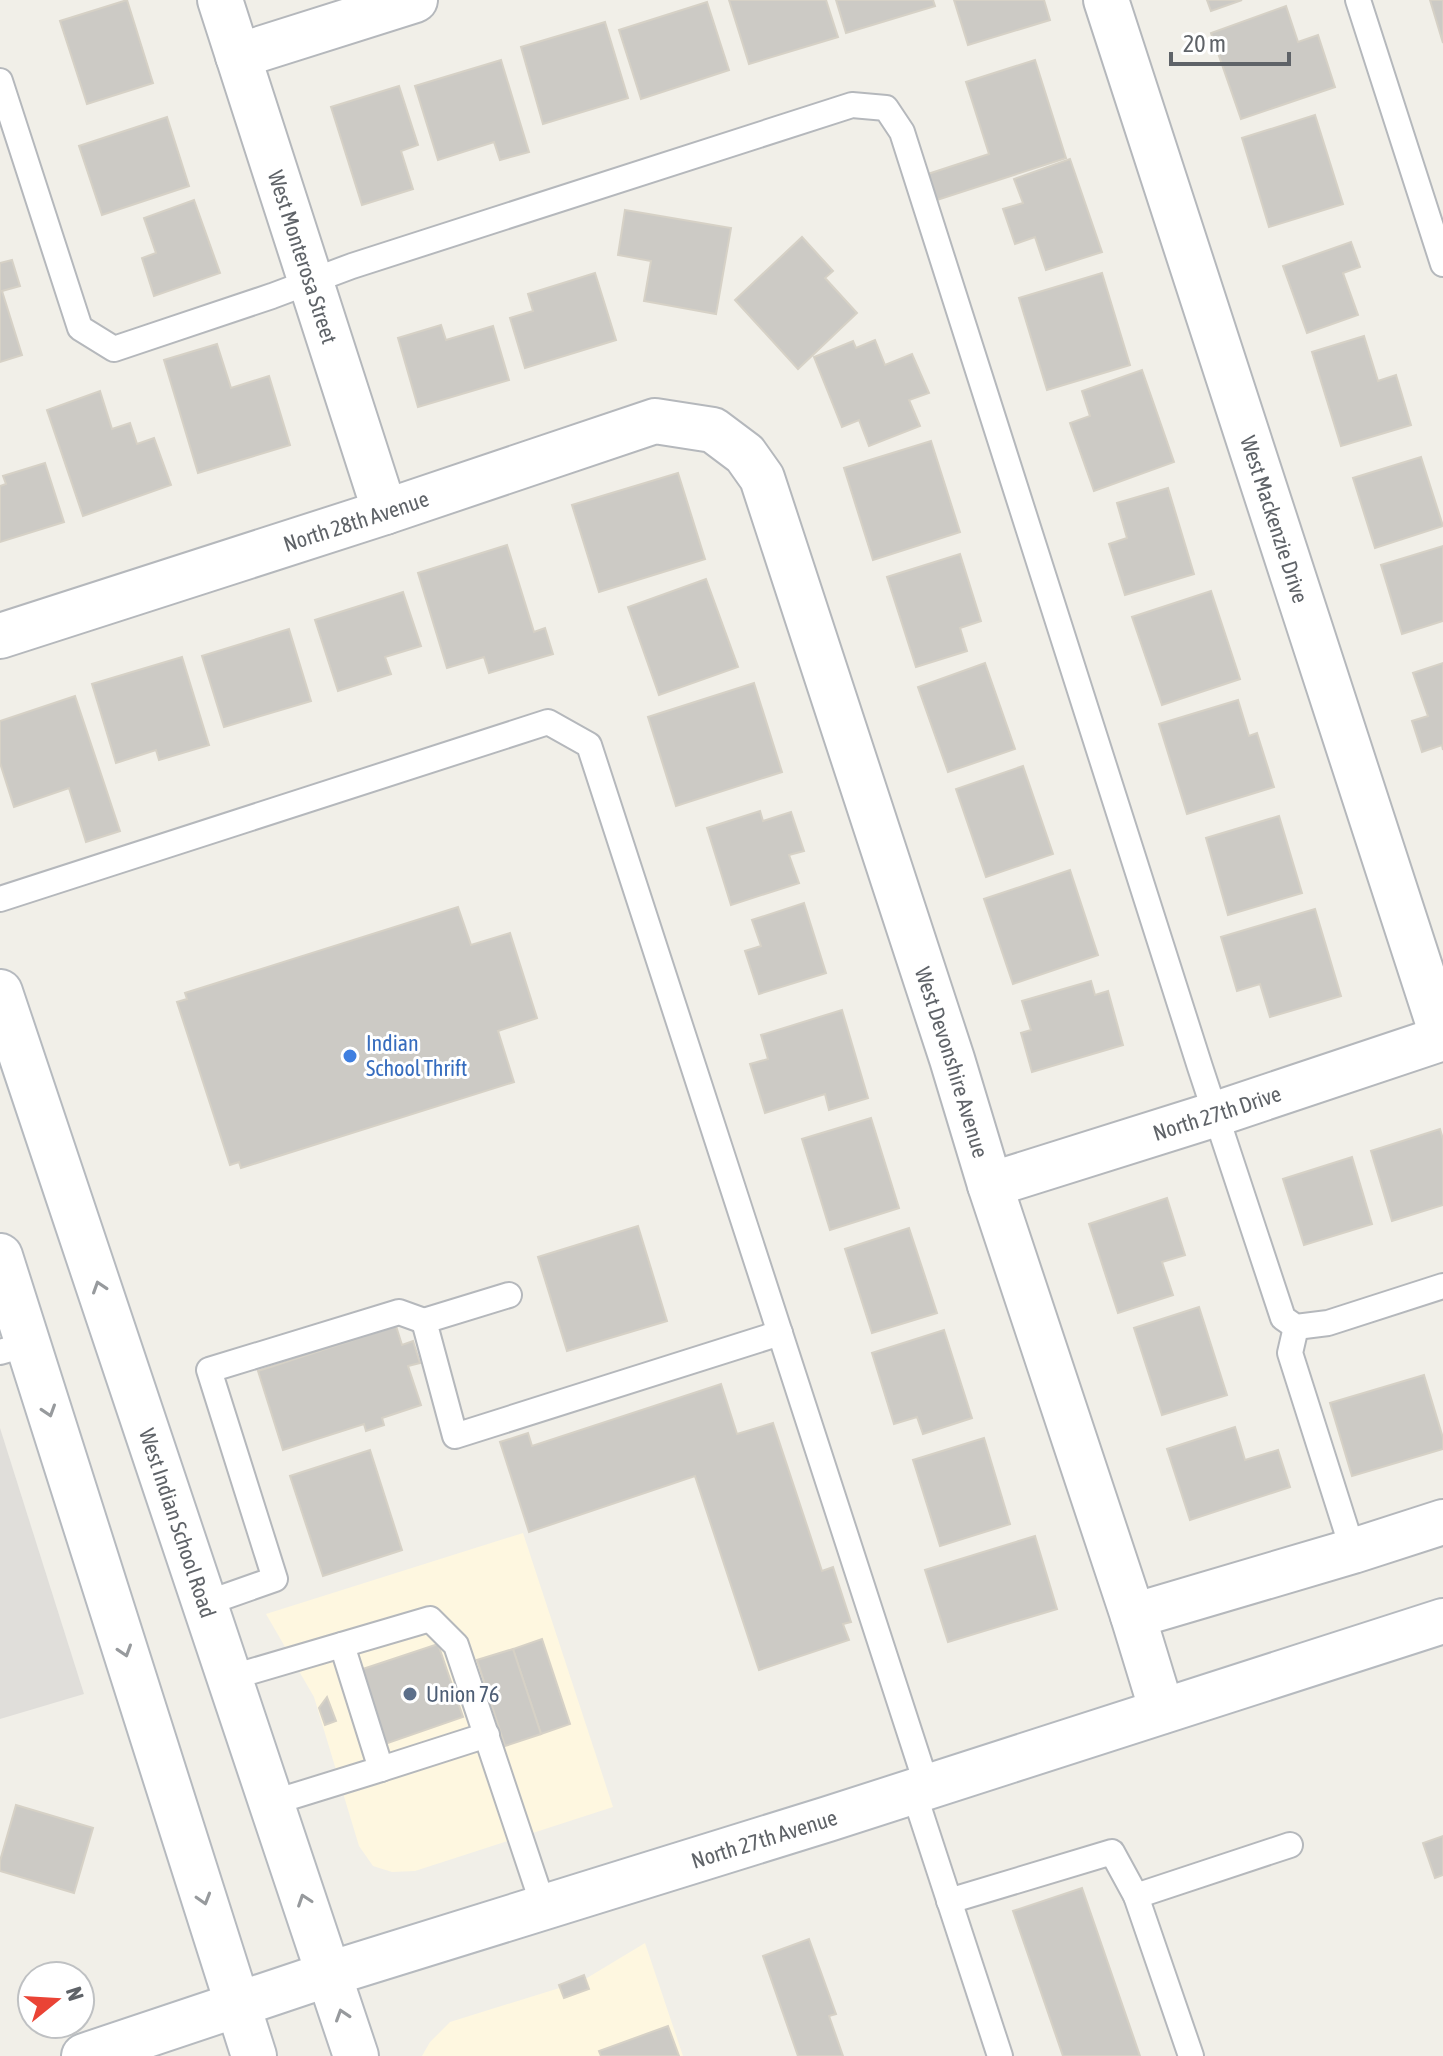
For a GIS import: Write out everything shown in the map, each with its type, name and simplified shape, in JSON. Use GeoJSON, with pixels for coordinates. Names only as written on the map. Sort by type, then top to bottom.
{"type":"FeatureCollection","features":[{"type":"Feature","properties":{"kind":"street","name":"West Monterosa Street"},"geometry":{"type":"LineString","coordinates":[[220,0],[385,512]]}},
{"type":"Feature","properties":{"kind":"street"},"geometry":{"type":"LineString","coordinates":[[238,56],[415,0]]}},
{"type":"Feature","properties":{"kind":"street","name":"West Mackenzie Drive"},"geometry":{"type":"LineString","coordinates":[[1106,0],[1443,1038]]}},
{"type":"Feature","properties":{"kind":"street","name":"North 28th Avenue"},"geometry":{"type":"LineString","coordinates":[[0,636],[655,421],[713,430]]}},
{"type":"Feature","properties":{"kind":"street","name":"West Devonshire Avenue"},"geometry":{"type":"LineString","coordinates":[[713,430],[745,454],[762,478],[1162,1711]]}},
{"type":"Feature","properties":{"kind":"street","name":"West Indian School Road"},"geometry":{"type":"LineString","coordinates":[[1,996],[11,1064],[204,1604],[356,2056]]}},
{"type":"Feature","properties":{"kind":"street","name":"North 27th Drive"},"geometry":{"type":"LineString","coordinates":[[990,1185],[1443,1038]]}},
{"type":"Feature","properties":{"kind":"street"},"geometry":{"type":"LineString","coordinates":[[0,1256],[14,1348],[254,2056]]}},
{"type":"Feature","properties":{"kind":"street"},"geometry":{"type":"LineString","coordinates":[[1133,1616],[1443,1522]]}},
{"type":"Feature","properties":{"kind":"street","name":"North 27th Avenue"},"geometry":{"type":"LineString","coordinates":[[84,2056],[329,1974],[828,1819],[1443,1621]]}},
{"type":"Feature","properties":{"kind":"lane"},"geometry":{"type":"LineString","coordinates":[[1358,0],[1443,264]]}},
{"type":"Feature","properties":{"kind":"lane"},"geometry":{"type":"LineString","coordinates":[[0,81],[80,328],[114,349],[367,261],[852,105],[886,108],[902,132],[1283,1318],[1296,1327],[1328,1323],[1443,1286]]}},
{"type":"Feature","properties":{"kind":"lane"},"geometry":{"type":"LineString","coordinates":[[0,899],[548,722],[589,745],[780,1333],[920,1788],[949,1901],[1000,2056]]}},
{"type":"Feature","properties":{"kind":"lane"},"geometry":{"type":"LineString","coordinates":[[204,1604],[275,1579],[209,1370],[399,1312],[424,1321],[509,1295]]}},
{"type":"Feature","properties":{"kind":"lane"},"geometry":{"type":"LineString","coordinates":[[424,1321],[455,1436],[780,1333]]}},
{"type":"Feature","properties":{"kind":"lane"},"geometry":{"type":"LineString","coordinates":[[1296,1327],[1290,1353],[1353,1551]]}},
{"type":"Feature","properties":{"kind":"lane"},"geometry":{"type":"LineString","coordinates":[[229,1678],[430,1619],[456,1645],[544,1908]]}},
{"type":"Feature","properties":{"kind":"lane"},"geometry":{"type":"LineString","coordinates":[[342,1645],[381,1769]]}},
{"type":"Feature","properties":{"kind":"lane"},"geometry":{"type":"LineString","coordinates":[[271,1803],[487,1735]]}},
{"type":"Feature","properties":{"kind":"lane"},"geometry":{"type":"LineString","coordinates":[[1136,1896],[1290,1845]]}},
{"type":"Feature","properties":{"kind":"lane"},"geometry":{"type":"LineString","coordinates":[[949,1901],[1112,1852],[1136,1896],[1191,2056]]}},
{"type":"Feature","properties":{"kind":"shaded area"},"geometry":{"type":"Polygon","coordinates":[[[0,1428],[84,1694],[0,1719],[0,1428]]]}},
{"type":"Feature","properties":{"kind":"shaded area"},"geometry":{"type":"Polygon","coordinates":[[[523,1533],[613,1807],[415,1871],[392,1872],[373,1866],[359,1846],[314,1697],[266,1614],[523,1533]]]}},
{"type":"Feature","properties":{"kind":"shaded area"},"geometry":{"type":"Polygon","coordinates":[[[645,1943],[683,2056],[422,2056],[430,2042],[450,2022],[582,1981],[645,1943]]]}},
{"type":"Feature","properties":{"kind":"building"},"geometry":{"type":"Polygon","coordinates":[[[127,0],[153,83],[87,104],[60,21],[127,0]]]}},
{"type":"Feature","properties":{"kind":"building"},"geometry":{"type":"Polygon","coordinates":[[[729,0],[826,0],[838,37],[749,64],[729,0]]]}},
{"type":"Feature","properties":{"kind":"building"},"geometry":{"type":"Polygon","coordinates":[[[836,0],[933,0],[935,6],[846,33],[836,0]]]}},
{"type":"Feature","properties":{"kind":"building"},"geometry":{"type":"Polygon","coordinates":[[[954,0],[1044,0],[1050,20],[968,45],[954,0]]]}},
{"type":"Feature","properties":{"kind":"building"},"geometry":{"type":"Polygon","coordinates":[[[1207,0],[1242,0],[1211,11],[1207,0]]]}},
{"type":"Feature","properties":{"kind":"building"},"geometry":{"type":"Polygon","coordinates":[[[1430,0],[1443,0],[1443,43],[1430,0]]]}},
{"type":"Feature","properties":{"kind":"building"},"geometry":{"type":"Polygon","coordinates":[[[707,2],[729,70],[641,99],[619,30],[707,2]]]}},
{"type":"Feature","properties":{"kind":"building"},"geometry":{"type":"Polygon","coordinates":[[[1286,6],[1298,42],[1318,35],[1335,87],[1241,119],[1211,33],[1286,6]]]}},
{"type":"Feature","properties":{"kind":"building"},"geometry":{"type":"Polygon","coordinates":[[[605,22],[628,98],[543,124],[521,47],[605,22]]]}},
{"type":"Feature","properties":{"kind":"building"},"geometry":{"type":"Polygon","coordinates":[[[501,60],[529,152],[500,160],[494,142],[438,160],[415,86],[501,60]]]}},
{"type":"Feature","properties":{"kind":"building"},"geometry":{"type":"Polygon","coordinates":[[[1035,60],[1066,158],[937,200],[928,174],[989,154],[966,82],[1035,60]]]}},
{"type":"Feature","properties":{"kind":"building"},"geometry":{"type":"Polygon","coordinates":[[[399,86],[418,145],[401,151],[413,189],[362,205],[331,107],[399,86]]]}},
{"type":"Feature","properties":{"kind":"building"},"geometry":{"type":"Polygon","coordinates":[[[1315,115],[1343,204],[1269,227],[1242,138],[1315,115]]]}},
{"type":"Feature","properties":{"kind":"building"},"geometry":{"type":"Polygon","coordinates":[[[167,117],[189,186],[102,215],[79,146],[167,117]]]}},
{"type":"Feature","properties":{"kind":"building"},"geometry":{"type":"Polygon","coordinates":[[[1070,159],[1102,252],[1046,270],[1035,237],[1015,244],[1003,209],[1023,203],[1014,179],[1070,159]]]}},
{"type":"Feature","properties":{"kind":"building"},"geometry":{"type":"Polygon","coordinates":[[[194,200],[220,273],[154,296],[142,258],[156,253],[144,218],[194,200]]]}},
{"type":"Feature","properties":{"kind":"building"},"geometry":{"type":"Polygon","coordinates":[[[625,210],[731,228],[716,314],[644,301],[651,261],[618,255],[625,210]]]}},
{"type":"Feature","properties":{"kind":"building"},"geometry":{"type":"Polygon","coordinates":[[[802,237],[833,271],[825,278],[857,313],[798,369],[735,300],[802,237]]]}},
{"type":"Feature","properties":{"kind":"building"},"geometry":{"type":"Polygon","coordinates":[[[1351,242],[1360,267],[1343,273],[1358,315],[1307,333],[1283,266],[1351,242]]]}},
{"type":"Feature","properties":{"kind":"building"},"geometry":{"type":"Polygon","coordinates":[[[12,260],[20,286],[2,291],[22,355],[0,362],[0,263],[12,260]]]}},
{"type":"Feature","properties":{"kind":"building"},"geometry":{"type":"Polygon","coordinates":[[[595,273],[616,340],[525,368],[510,318],[533,311],[528,294],[595,273]]]}},
{"type":"Feature","properties":{"kind":"building"},"geometry":{"type":"Polygon","coordinates":[[[1102,273],[1130,365],[1047,390],[1019,298],[1102,273]]]}},
{"type":"Feature","properties":{"kind":"building"},"geometry":{"type":"Polygon","coordinates":[[[441,325],[446,340],[493,326],[509,380],[418,407],[398,338],[441,325]]]}},
{"type":"Feature","properties":{"kind":"building"},"geometry":{"type":"Polygon","coordinates":[[[1364,336],[1378,381],[1396,375],[1411,425],[1341,446],[1312,352],[1364,336]]]}},
{"type":"Feature","properties":{"kind":"building"},"geometry":{"type":"Polygon","coordinates":[[[875,340],[885,365],[912,354],[929,393],[909,400],[920,426],[869,446],[859,420],[842,427],[814,357],[853,341],[856,348],[875,340]]]}},
{"type":"Feature","properties":{"kind":"building"},"geometry":{"type":"Polygon","coordinates":[[[217,344],[231,388],[269,376],[290,445],[198,473],[164,360],[217,344]]]}},
{"type":"Feature","properties":{"kind":"building"},"geometry":{"type":"Polygon","coordinates":[[[1142,370],[1174,462],[1094,491],[1070,423],[1090,416],[1082,391],[1142,370]]]}},
{"type":"Feature","properties":{"kind":"building"},"geometry":{"type":"Polygon","coordinates":[[[100,391],[112,429],[130,423],[137,444],[154,438],[171,485],[83,516],[47,410],[100,391]]]}},
{"type":"Feature","properties":{"kind":"building"},"geometry":{"type":"Polygon","coordinates":[[[931,441],[960,532],[873,560],[844,468],[931,441]]]}},
{"type":"Feature","properties":{"kind":"building"},"geometry":{"type":"Polygon","coordinates":[[[1421,457],[1443,526],[1375,548],[1353,478],[1421,457]]]}},
{"type":"Feature","properties":{"kind":"building"},"geometry":{"type":"Polygon","coordinates":[[[45,463],[64,522],[0,542],[0,486],[6,484],[3,476],[45,463]]]}},
{"type":"Feature","properties":{"kind":"building"},"geometry":{"type":"Polygon","coordinates":[[[678,473],[705,559],[599,592],[572,505],[678,473]]]}},
{"type":"Feature","properties":{"kind":"building"},"geometry":{"type":"Polygon","coordinates":[[[1168,488],[1194,574],[1125,595],[1109,544],[1127,538],[1117,503],[1168,488]]]}},
{"type":"Feature","properties":{"kind":"building"},"geometry":{"type":"Polygon","coordinates":[[[507,545],[534,632],[545,628],[553,654],[489,673],[484,657],[447,668],[418,573],[507,545]]]}},
{"type":"Feature","properties":{"kind":"building"},"geometry":{"type":"Polygon","coordinates":[[[1443,546],[1443,621],[1402,634],[1381,565],[1443,546]]]}},
{"type":"Feature","properties":{"kind":"building"},"geometry":{"type":"Polygon","coordinates":[[[960,554],[981,621],[960,628],[967,651],[916,667],[887,577],[960,554]]]}},
{"type":"Feature","properties":{"kind":"building"},"geometry":{"type":"Polygon","coordinates":[[[706,579],[738,667],[659,695],[628,607],[706,579]]]}},
{"type":"Feature","properties":{"kind":"building"},"geometry":{"type":"Polygon","coordinates":[[[1211,591],[1240,679],[1162,705],[1132,617],[1211,591]]]}},
{"type":"Feature","properties":{"kind":"building"},"geometry":{"type":"Polygon","coordinates":[[[403,592],[421,646],[385,657],[391,674],[338,691],[315,620],[403,592]]]}},
{"type":"Feature","properties":{"kind":"building"},"geometry":{"type":"Polygon","coordinates":[[[289,629],[311,701],[224,727],[202,656],[289,629]]]}},
{"type":"Feature","properties":{"kind":"building"},"geometry":{"type":"Polygon","coordinates":[[[182,657],[209,745],[159,760],[156,750],[116,763],[92,684],[182,657]]]}},
{"type":"Feature","properties":{"kind":"building"},"geometry":{"type":"Polygon","coordinates":[[[985,663],[1015,749],[948,772],[918,687],[985,663]]]}},
{"type":"Feature","properties":{"kind":"building"},"geometry":{"type":"Polygon","coordinates":[[[1443,663],[1443,750],[1442,745],[1422,752],[1412,721],[1428,716],[1413,673],[1443,663]]]}},
{"type":"Feature","properties":{"kind":"building"},"geometry":{"type":"Polygon","coordinates":[[[754,683],[782,772],[676,806],[648,717],[754,683]]]}},
{"type":"Feature","properties":{"kind":"building"},"geometry":{"type":"Polygon","coordinates":[[[75,696],[120,831],[86,842],[69,788],[14,807],[0,763],[0,721],[75,696]]]}},
{"type":"Feature","properties":{"kind":"building"},"geometry":{"type":"Polygon","coordinates":[[[1238,700],[1249,736],[1257,733],[1274,787],[1187,814],[1159,724],[1238,700]]]}},
{"type":"Feature","properties":{"kind":"building"},"geometry":{"type":"Polygon","coordinates":[[[1023,766],[1053,854],[986,877],[956,789],[1023,766]]]}},
{"type":"Feature","properties":{"kind":"building"},"geometry":{"type":"Polygon","coordinates":[[[760,811],[763,821],[791,812],[804,851],[789,855],[799,883],[731,905],[707,828],[760,811]]]}},
{"type":"Feature","properties":{"kind":"building"},"geometry":{"type":"Polygon","coordinates":[[[1279,816],[1302,893],[1228,915],[1206,838],[1279,816]]]}},
{"type":"Feature","properties":{"kind":"building"},"geometry":{"type":"Polygon","coordinates":[[[1070,870],[1098,955],[1013,984],[984,899],[1070,870]]]}},
{"type":"Feature","properties":{"kind":"building"},"geometry":{"type":"Polygon","coordinates":[[[804,903],[826,973],[759,994],[745,951],[761,946],[752,920],[804,903]]]}},
{"type":"Feature","properties":{"kind":"building","name":"Indian School Thrift"},"geometry":{"type":"Polygon","coordinates":[[[458,907],[471,945],[510,933],[537,1018],[498,1031],[514,1082],[241,1168],[239,1162],[230,1165],[177,1002],[187,999],[185,993],[458,907]]]}},
{"type":"Feature","properties":{"kind":"building"},"geometry":{"type":"Polygon","coordinates":[[[1315,909],[1341,996],[1270,1017],[1260,984],[1237,991],[1221,937],[1315,909]]]}},
{"type":"Feature","properties":{"kind":"building"},"geometry":{"type":"Polygon","coordinates":[[[1091,981],[1095,995],[1108,991],[1123,1045],[1032,1072],[1021,1033],[1031,1030],[1022,1001],[1091,981]]]}},
{"type":"Feature","properties":{"kind":"building"},"geometry":{"type":"Polygon","coordinates":[[[842,1010],[868,1098],[829,1110],[825,1094],[765,1113],[750,1064],[768,1059],[761,1035],[842,1010]]]}},
{"type":"Feature","properties":{"kind":"building"},"geometry":{"type":"Polygon","coordinates":[[[871,1118],[899,1208],[830,1230],[802,1139],[871,1118]]]}},
{"type":"Feature","properties":{"kind":"building"},"geometry":{"type":"Polygon","coordinates":[[[1440,1129],[1443,1139],[1443,1205],[1392,1221],[1371,1151],[1440,1129]]]}},
{"type":"Feature","properties":{"kind":"building"},"geometry":{"type":"Polygon","coordinates":[[[1352,1157],[1372,1224],[1304,1245],[1283,1179],[1352,1157]]]}},
{"type":"Feature","properties":{"kind":"building"},"geometry":{"type":"Polygon","coordinates":[[[1167,1198],[1185,1255],[1162,1262],[1173,1295],[1118,1313],[1089,1224],[1167,1198]]]}},
{"type":"Feature","properties":{"kind":"building"},"geometry":{"type":"Polygon","coordinates":[[[638,1226],[667,1321],[567,1351],[538,1257],[638,1226]]]}},
{"type":"Feature","properties":{"kind":"building"},"geometry":{"type":"Polygon","coordinates":[[[909,1228],[937,1313],[872,1333],[845,1249],[909,1228]]]}},
{"type":"Feature","properties":{"kind":"building"},"geometry":{"type":"Polygon","coordinates":[[[1199,1307],[1227,1395],[1162,1415],[1134,1328],[1199,1307]]]}},
{"type":"Feature","properties":{"kind":"building"},"geometry":{"type":"Polygon","coordinates":[[[396,1326],[402,1345],[413,1341],[420,1363],[408,1366],[421,1405],[382,1418],[384,1425],[366,1431],[364,1424],[283,1450],[258,1371],[396,1326]]]}},
{"type":"Feature","properties":{"kind":"building"},"geometry":{"type":"Polygon","coordinates":[[[944,1330],[972,1418],[923,1434],[917,1417],[894,1424],[872,1353],[944,1330]]]}},
{"type":"Feature","properties":{"kind":"building"},"geometry":{"type":"Polygon","coordinates":[[[1424,1375],[1443,1438],[1443,1449],[1352,1476],[1330,1403],[1424,1375]]]}},
{"type":"Feature","properties":{"kind":"building"},"geometry":{"type":"Polygon","coordinates":[[[721,1384],[737,1434],[773,1423],[822,1571],[833,1567],[851,1622],[843,1624],[849,1640],[759,1670],[695,1476],[529,1532],[500,1442],[528,1433],[532,1446],[721,1384]]]}},
{"type":"Feature","properties":{"kind":"building"},"geometry":{"type":"Polygon","coordinates":[[[1235,1427],[1245,1460],[1278,1450],[1290,1487],[1190,1520],[1167,1449],[1235,1427]]]}},
{"type":"Feature","properties":{"kind":"building"},"geometry":{"type":"Polygon","coordinates":[[[984,1438],[1010,1524],[940,1546],[913,1460],[984,1438]]]}},
{"type":"Feature","properties":{"kind":"building"},"geometry":{"type":"Polygon","coordinates":[[[370,1450],[402,1550],[323,1576],[290,1476],[370,1450]]]}},
{"type":"Feature","properties":{"kind":"building"},"geometry":{"type":"Polygon","coordinates":[[[1035,1536],[1057,1609],[948,1642],[925,1570],[1035,1536]]]}},
{"type":"Feature","properties":{"kind":"building"},"geometry":{"type":"Polygon","coordinates":[[[542,1639],[570,1724],[541,1734],[513,1649],[542,1639]]]}},
{"type":"Feature","properties":{"kind":"building","name":"Union 76"},"geometry":{"type":"Polygon","coordinates":[[[438,1644],[463,1717],[382,1745],[357,1671],[438,1644]]]}},
{"type":"Feature","properties":{"kind":"building"},"geometry":{"type":"Polygon","coordinates":[[[513,1649],[541,1734],[505,1746],[477,1660],[513,1649]]]}},
{"type":"Feature","properties":{"kind":"building"},"geometry":{"type":"Polygon","coordinates":[[[327,1697],[336,1721],[325,1725],[319,1708],[327,1697]]]}},
{"type":"Feature","properties":{"kind":"building"},"geometry":{"type":"Polygon","coordinates":[[[16,1805],[93,1828],[74,1893],[0,1871],[16,1805]]]}},
{"type":"Feature","properties":{"kind":"building"},"geometry":{"type":"Polygon","coordinates":[[[1443,1836],[1443,1875],[1435,1878],[1423,1843],[1443,1836]]]}},
{"type":"Feature","properties":{"kind":"building"},"geometry":{"type":"Polygon","coordinates":[[[1082,1888],[1140,2056],[1063,2056],[1013,1911],[1082,1888]]]}},
{"type":"Feature","properties":{"kind":"building"},"geometry":{"type":"Polygon","coordinates":[[[809,1939],[836,2014],[829,2016],[843,2056],[798,2056],[763,1956],[809,1939]]]}},
{"type":"Feature","properties":{"kind":"building"},"geometry":{"type":"Polygon","coordinates":[[[584,1975],[589,1989],[564,1998],[559,1985],[584,1975]]]}},
{"type":"Feature","properties":{"kind":"building"},"geometry":{"type":"Polygon","coordinates":[[[668,2026],[679,2056],[601,2056],[599,2051],[668,2026]]]}},
{"type":"Feature","properties":{"kind":"place","name":"Indian School Thrift"},"geometry":{"type":"Point","coordinates":[350,1056]}},
{"type":"Feature","properties":{"kind":"place","name":"Union 76"},"geometry":{"type":"Point","coordinates":[410,1694]}}]}
